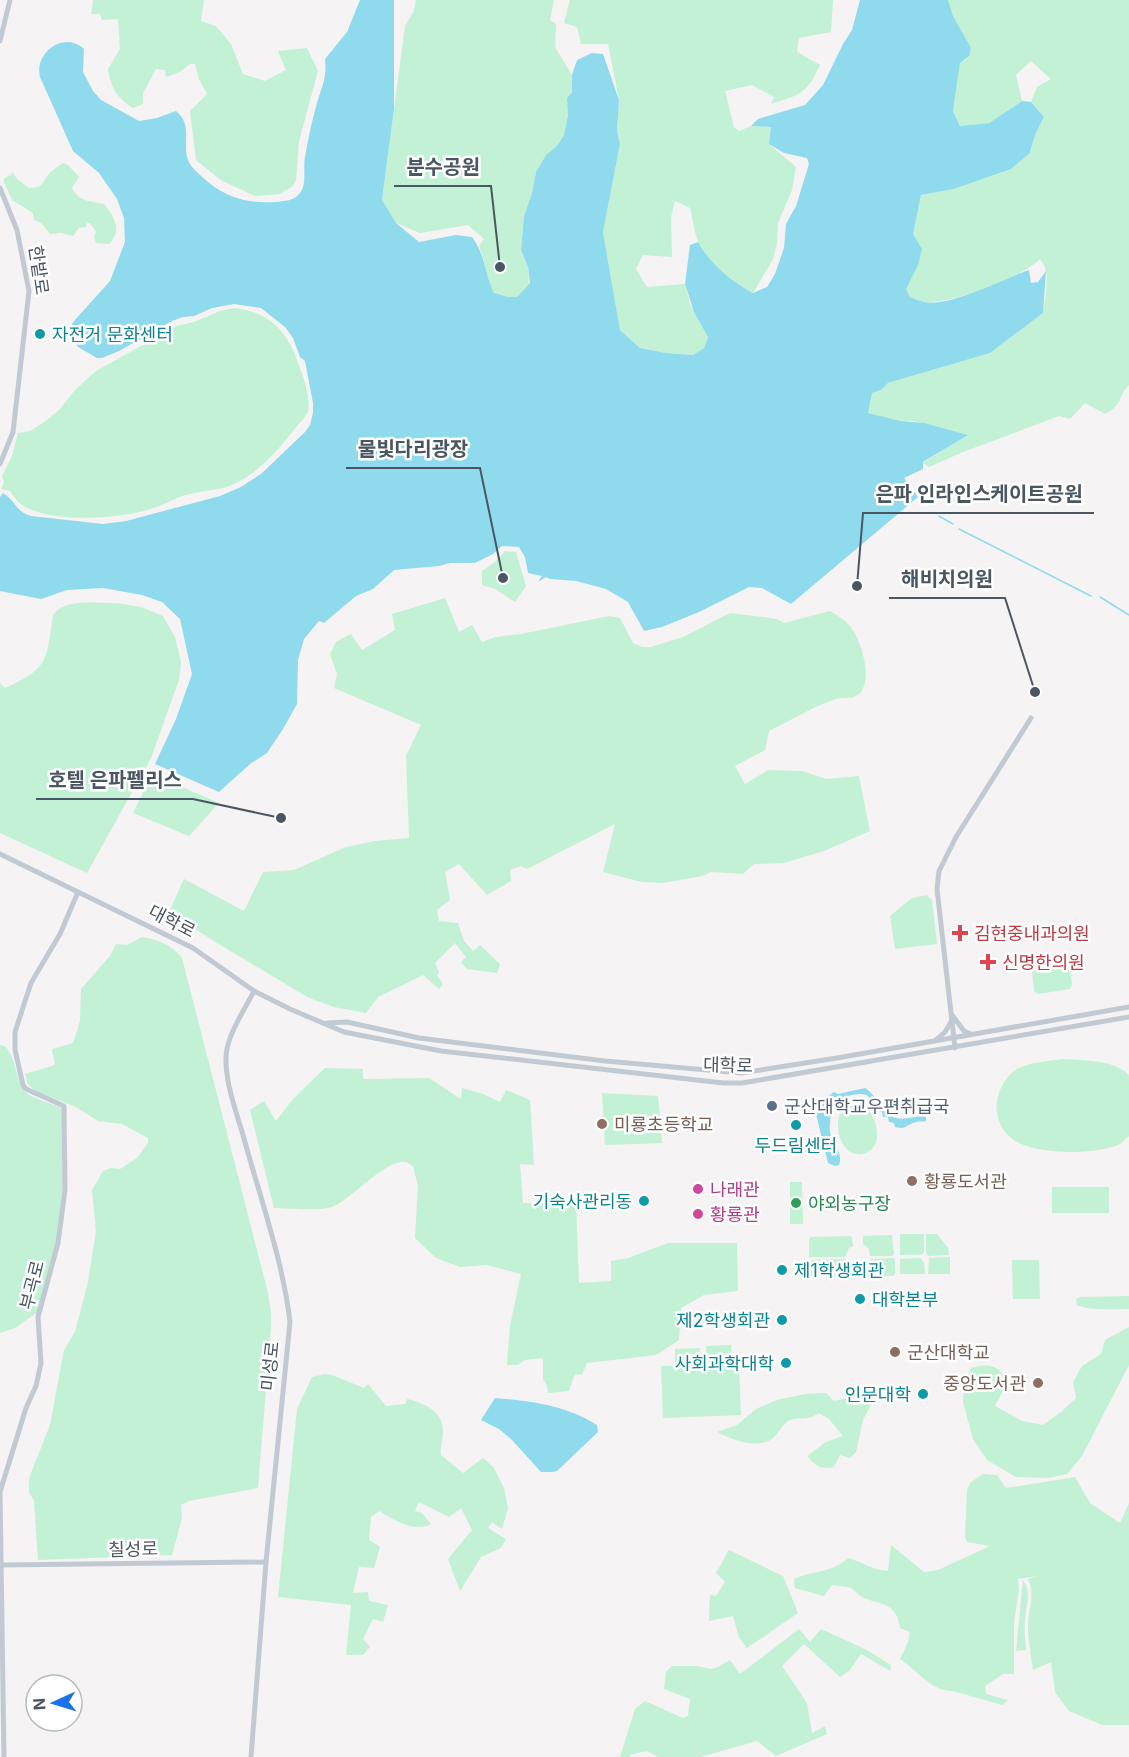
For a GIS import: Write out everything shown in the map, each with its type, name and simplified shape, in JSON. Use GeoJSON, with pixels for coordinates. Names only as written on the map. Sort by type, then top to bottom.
{"type":"FeatureCollection","features":[{"type":"Feature","properties":{"kind":"street"},"geometry":{"type":"LineString","coordinates":[[0,41],[10,0]]}},
{"type":"Feature","properties":{"kind":"street","name":"한밭로"},"geometry":{"type":"LineString","coordinates":[[0,188],[17,230],[29,291],[13,432],[0,464]]}},
{"type":"Feature","properties":{"kind":"street"},"geometry":{"type":"LineString","coordinates":[[955,1048],[937,889],[939,871],[956,837],[1031,718]]}},
{"type":"Feature","properties":{"kind":"street","name":"대학로"},"geometry":{"type":"LineString","coordinates":[[0,854],[193,948],[254,991],[305,1016],[344,1032],[409,1046],[508,1060],[723,1083],[762,1081],[1129,1017]]}},
{"type":"Feature","properties":{"kind":"street","name":"부곡로"},"geometry":{"type":"LineString","coordinates":[[4,1757],[0,1492],[36,1386],[41,1363],[38,1317],[58,1243],[66,1170],[64,1106],[26,1089],[22,1084],[14,1043],[15,1032],[31,984],[60,934],[78,891]]}},
{"type":"Feature","properties":{"kind":"street","name":"미성로"},"geometry":{"type":"LineString","coordinates":[[251,1757],[266,1562],[290,1322],[288,1305],[226,1063],[230,1039],[254,991]]}},
{"type":"Feature","properties":{"kind":"street","name":"대학로"},"geometry":{"type":"LineString","coordinates":[[325,1023],[347,1022],[419,1038],[605,1061],[727,1073],[768,1069],[1129,1007]]}},
{"type":"Feature","properties":{"kind":"street"},"geometry":{"type":"LineString","coordinates":[[952,1018],[964,1031],[973,1034]]}},
{"type":"Feature","properties":{"kind":"street"},"geometry":{"type":"LineString","coordinates":[[934,1041],[945,1032],[952,1018]]}},
{"type":"Feature","properties":{"kind":"street","name":"칠성로"},"geometry":{"type":"LineString","coordinates":[[1,1565],[266,1562]]}},
{"type":"Feature","properties":{"kind":"green space"},"geometry":{"type":"Polygon","coordinates":[[[93,0],[204,0],[201,21],[216,26],[231,44],[243,74],[265,81],[286,70],[278,51],[307,48],[318,71],[299,141],[296,180],[293,186],[280,194],[255,196],[222,181],[196,160],[190,111],[207,94],[199,79],[195,64],[190,64],[180,72],[166,77],[165,70],[156,69],[143,93],[143,104],[133,108],[123,100],[113,87],[108,69],[120,49],[118,19],[102,20],[100,14],[91,14],[93,0]]]}},
{"type":"Feature","properties":{"kind":"green space"},"geometry":{"type":"Polygon","coordinates":[[[416,0],[554,0],[550,20],[556,24],[555,47],[572,75],[572,92],[567,98],[568,115],[564,135],[557,146],[546,155],[536,172],[524,216],[521,250],[528,267],[529,284],[517,297],[494,294],[479,246],[484,239],[468,225],[420,233],[396,223],[382,200],[405,26],[413,13],[416,0]]]}},
{"type":"Feature","properties":{"kind":"green space"},"geometry":{"type":"Polygon","coordinates":[[[570,0],[833,0],[831,32],[799,38],[797,52],[820,65],[806,88],[796,95],[771,104],[774,97],[752,85],[725,91],[734,127],[739,131],[751,126],[771,127],[769,144],[796,167],[792,190],[778,223],[777,244],[773,259],[753,293],[730,278],[707,257],[697,237],[690,208],[675,201],[671,217],[672,257],[643,255],[636,269],[647,287],[685,284],[690,304],[708,337],[704,348],[693,355],[640,348],[620,330],[603,232],[620,144],[617,131],[619,100],[608,44],[581,44],[577,27],[564,23],[570,0]]]}},
{"type":"Feature","properties":{"kind":"green space"},"geometry":{"type":"Polygon","coordinates":[[[948,0],[1129,0],[1129,385],[1118,404],[1105,414],[1085,403],[1070,419],[1059,416],[929,467],[923,463],[967,435],[913,421],[901,421],[868,413],[872,393],[881,390],[888,383],[990,353],[1043,313],[1047,285],[1046,271],[1040,259],[1003,282],[955,298],[924,302],[910,297],[906,289],[913,229],[921,195],[954,189],[1011,169],[1031,152],[1035,135],[1044,117],[1031,102],[1037,87],[1051,79],[1031,61],[1016,75],[1022,101],[989,123],[960,126],[953,111],[960,63],[966,59],[971,49],[953,16],[948,0]]]}},
{"type":"Feature","properties":{"kind":"green space"},"geometry":{"type":"Polygon","coordinates":[[[63,163],[79,177],[72,188],[75,193],[85,200],[104,204],[114,219],[115,234],[109,244],[96,243],[94,237],[96,232],[90,223],[87,223],[86,227],[79,228],[73,236],[61,233],[50,234],[41,223],[34,220],[33,213],[12,200],[4,179],[13,173],[29,188],[38,187],[51,172],[63,163]]]}},
{"type":"Feature","properties":{"kind":"green space"},"geometry":{"type":"Polygon","coordinates":[[[233,308],[261,315],[282,333],[296,356],[309,405],[305,417],[277,450],[255,471],[226,487],[185,495],[143,511],[115,516],[81,518],[48,515],[20,504],[10,491],[1,489],[4,482],[2,476],[12,456],[18,433],[30,431],[47,420],[96,371],[177,326],[233,308]]]}},
{"type":"Feature","properties":{"kind":"green space"},"geometry":{"type":"Polygon","coordinates":[[[505,551],[516,552],[526,586],[515,602],[495,589],[482,585],[482,571],[505,551]]]}},
{"type":"Feature","properties":{"kind":"green space"},"geometry":{"type":"Polygon","coordinates":[[[445,598],[459,632],[472,625],[482,642],[496,637],[609,616],[620,618],[633,643],[642,647],[651,647],[683,637],[730,613],[777,619],[784,623],[830,611],[847,623],[858,639],[866,669],[863,688],[856,696],[828,702],[769,731],[765,750],[735,766],[745,784],[768,770],[802,771],[826,779],[859,776],[870,831],[824,851],[784,863],[754,864],[743,874],[711,872],[702,876],[663,883],[642,882],[603,872],[615,824],[527,869],[521,866],[510,870],[511,881],[487,895],[459,864],[445,872],[450,900],[437,910],[439,921],[458,923],[464,941],[473,951],[480,945],[500,964],[497,973],[467,969],[461,962],[466,957],[455,943],[435,963],[439,972],[437,976],[443,984],[439,989],[423,975],[378,997],[366,1013],[334,1007],[309,998],[169,912],[184,879],[244,911],[263,872],[294,870],[346,847],[375,841],[409,838],[406,756],[421,725],[334,688],[337,674],[330,654],[336,642],[351,634],[362,650],[395,630],[392,614],[445,598]]]}},
{"type":"Feature","properties":{"kind":"green space"},"geometry":{"type":"Polygon","coordinates":[[[91,602],[141,607],[163,616],[175,637],[181,662],[179,680],[151,758],[87,873],[0,833],[0,683],[5,688],[38,668],[47,653],[53,615],[59,609],[91,602]]]}},
{"type":"Feature","properties":{"kind":"green space"},"geometry":{"type":"Polygon","coordinates":[[[152,774],[219,803],[189,836],[133,813],[152,774]]]}},
{"type":"Feature","properties":{"kind":"green space"},"geometry":{"type":"Polygon","coordinates":[[[927,895],[932,900],[937,944],[895,949],[890,916],[912,898],[927,895]]]}},
{"type":"Feature","properties":{"kind":"green space"},"geometry":{"type":"Polygon","coordinates":[[[142,937],[164,943],[182,958],[268,1293],[271,1327],[258,1488],[189,1501],[181,1505],[182,1518],[172,1555],[38,1560],[34,1501],[29,1492],[29,1478],[50,1425],[64,1350],[75,1332],[88,1282],[96,1231],[92,1190],[103,1171],[111,1168],[120,1169],[137,1158],[148,1143],[148,1138],[122,1124],[98,1121],[74,1106],[35,1091],[28,1084],[25,1074],[55,1065],[52,1049],[73,1043],[80,1021],[81,989],[110,956],[116,944],[127,945],[142,937]]]}},
{"type":"Feature","properties":{"kind":"green space"},"geometry":{"type":"Polygon","coordinates":[[[1070,967],[1072,985],[1070,989],[1038,994],[1034,991],[1032,971],[1070,967]]]}},
{"type":"Feature","properties":{"kind":"green space"},"geometry":{"type":"Polygon","coordinates":[[[0,1045],[5,1046],[9,1051],[24,1090],[35,1098],[60,1107],[63,1112],[65,1170],[56,1242],[39,1311],[15,1328],[0,1333],[0,1045]]]}},
{"type":"Feature","properties":{"kind":"green space"},"geometry":{"type":"Polygon","coordinates":[[[1063,1059],[1107,1063],[1129,1075],[1129,1136],[1119,1144],[1094,1151],[1047,1151],[1020,1143],[1003,1130],[997,1112],[997,1102],[1003,1083],[1009,1075],[1028,1065],[1063,1059]]]}},
{"type":"Feature","properties":{"kind":"green space"},"geometry":{"type":"Polygon","coordinates":[[[325,1068],[363,1069],[363,1079],[429,1078],[461,1099],[462,1088],[500,1102],[506,1090],[530,1100],[534,1165],[520,1164],[523,1203],[576,1203],[579,1283],[611,1281],[611,1261],[628,1258],[668,1243],[737,1243],[738,1291],[704,1295],[681,1308],[679,1340],[656,1355],[587,1363],[582,1375],[575,1374],[569,1391],[548,1393],[543,1380],[543,1358],[525,1360],[518,1365],[507,1365],[510,1326],[521,1274],[487,1265],[460,1267],[436,1258],[415,1238],[418,1186],[413,1166],[407,1162],[398,1162],[389,1166],[341,1202],[328,1208],[274,1208],[250,1110],[264,1101],[276,1121],[293,1099],[325,1068]]]}},
{"type":"Feature","properties":{"kind":"green space"},"geometry":{"type":"Polygon","coordinates":[[[602,1093],[658,1096],[662,1143],[605,1145],[602,1093]]]}},
{"type":"Feature","properties":{"kind":"green space"},"geometry":{"type":"Polygon","coordinates":[[[856,1103],[865,1104],[875,1122],[877,1137],[873,1147],[866,1153],[856,1154],[847,1149],[840,1139],[838,1122],[841,1112],[856,1103]]]}},
{"type":"Feature","properties":{"kind":"green space","name":"야외농구장"},"geometry":{"type":"Polygon","coordinates":[[[790,1182],[802,1182],[803,1224],[790,1224],[790,1182]]]}},
{"type":"Feature","properties":{"kind":"green space"},"geometry":{"type":"Polygon","coordinates":[[[1052,1187],[1109,1187],[1109,1213],[1052,1213],[1052,1187]]]}},
{"type":"Feature","properties":{"kind":"green space"},"geometry":{"type":"Polygon","coordinates":[[[900,1234],[924,1234],[924,1253],[900,1255],[900,1234]]]}},
{"type":"Feature","properties":{"kind":"green space"},"geometry":{"type":"Polygon","coordinates":[[[926,1234],[937,1234],[948,1248],[949,1255],[928,1256],[926,1234]]]}},
{"type":"Feature","properties":{"kind":"green space"},"geometry":{"type":"Polygon","coordinates":[[[892,1235],[894,1254],[892,1256],[870,1256],[869,1249],[863,1244],[863,1236],[892,1235]]]}},
{"type":"Feature","properties":{"kind":"green space"},"geometry":{"type":"Polygon","coordinates":[[[850,1236],[853,1246],[849,1248],[845,1257],[809,1257],[811,1237],[850,1236]]]}},
{"type":"Feature","properties":{"kind":"green space"},"geometry":{"type":"Polygon","coordinates":[[[950,1257],[950,1274],[928,1274],[929,1258],[950,1257]]]}},
{"type":"Feature","properties":{"kind":"green space"},"geometry":{"type":"Polygon","coordinates":[[[920,1258],[924,1262],[925,1274],[900,1274],[900,1259],[920,1258]]]}},
{"type":"Feature","properties":{"kind":"green space"},"geometry":{"type":"Polygon","coordinates":[[[845,1259],[853,1268],[853,1275],[809,1276],[808,1260],[845,1259]]]}},
{"type":"Feature","properties":{"kind":"green space"},"geometry":{"type":"Polygon","coordinates":[[[871,1259],[895,1259],[895,1274],[893,1276],[864,1276],[864,1268],[871,1259]]]}},
{"type":"Feature","properties":{"kind":"green space"},"geometry":{"type":"Polygon","coordinates":[[[1012,1260],[1039,1260],[1040,1299],[1013,1299],[1012,1260]]]}},
{"type":"Feature","properties":{"kind":"green space"},"geometry":{"type":"Polygon","coordinates":[[[1129,1296],[1129,1309],[1088,1308],[1077,1305],[1076,1299],[1080,1297],[1129,1296]]]}},
{"type":"Feature","properties":{"kind":"green space"},"geometry":{"type":"Polygon","coordinates":[[[1129,1327],[1129,1365],[1082,1456],[1067,1474],[1049,1478],[1016,1477],[987,1460],[973,1439],[963,1402],[964,1382],[971,1368],[993,1366],[1001,1372],[1007,1383],[995,1406],[1022,1421],[1043,1425],[1076,1398],[1073,1382],[1082,1366],[1101,1354],[1105,1340],[1129,1327]]]}},
{"type":"Feature","properties":{"kind":"green space"},"geometry":{"type":"Polygon","coordinates":[[[731,1345],[732,1361],[707,1362],[706,1346],[731,1345]]]}},
{"type":"Feature","properties":{"kind":"green space"},"geometry":{"type":"Polygon","coordinates":[[[700,1348],[701,1363],[675,1364],[675,1349],[700,1348]]]}},
{"type":"Feature","properties":{"kind":"green space"},"geometry":{"type":"Polygon","coordinates":[[[739,1364],[741,1415],[663,1418],[661,1366],[739,1364]]]}},
{"type":"Feature","properties":{"kind":"green space"},"geometry":{"type":"Polygon","coordinates":[[[325,1374],[364,1388],[368,1384],[386,1406],[405,1404],[407,1399],[431,1409],[440,1418],[442,1424],[441,1455],[463,1473],[483,1458],[494,1468],[504,1488],[508,1508],[502,1529],[492,1522],[488,1528],[506,1539],[501,1548],[481,1557],[460,1591],[448,1559],[472,1530],[461,1508],[449,1517],[419,1502],[415,1511],[422,1513],[431,1524],[418,1527],[405,1524],[379,1511],[371,1517],[369,1540],[380,1547],[374,1568],[359,1567],[353,1593],[368,1592],[369,1601],[388,1605],[383,1622],[373,1619],[363,1639],[370,1647],[363,1655],[346,1655],[351,1605],[278,1597],[297,1409],[312,1377],[325,1374]]]}},
{"type":"Feature","properties":{"kind":"green space"},"geometry":{"type":"Polygon","coordinates":[[[826,1393],[834,1401],[868,1394],[871,1405],[863,1420],[856,1452],[850,1458],[840,1455],[834,1467],[819,1466],[807,1456],[826,1442],[843,1436],[829,1419],[819,1413],[810,1418],[788,1421],[772,1439],[766,1442],[752,1443],[737,1440],[717,1432],[737,1425],[756,1409],[777,1400],[805,1394],[826,1393]]]}},
{"type":"Feature","properties":{"kind":"green space"},"geometry":{"type":"Polygon","coordinates":[[[983,1474],[997,1475],[1006,1488],[1075,1477],[1090,1503],[1120,1523],[1129,1503],[1129,1725],[1102,1725],[1069,1711],[1055,1692],[1051,1662],[1033,1670],[1028,1632],[1032,1597],[1028,1579],[1036,1576],[1018,1579],[1019,1590],[1014,1622],[1014,1674],[1003,1674],[985,1686],[986,1694],[1008,1700],[1002,1705],[938,1688],[900,1659],[910,1632],[900,1628],[895,1613],[887,1606],[862,1597],[846,1587],[832,1585],[824,1596],[795,1588],[794,1579],[835,1567],[848,1558],[888,1571],[891,1545],[924,1572],[938,1570],[990,1546],[967,1542],[965,1537],[967,1490],[970,1483],[983,1474]]]}},
{"type":"Feature","properties":{"kind":"green space"},"geometry":{"type":"Polygon","coordinates":[[[729,1550],[783,1576],[798,1613],[747,1648],[739,1638],[733,1616],[709,1621],[710,1595],[716,1596],[725,1582],[716,1573],[729,1550]]]}},
{"type":"Feature","properties":{"kind":"green space"},"geometry":{"type":"Polygon","coordinates":[[[1023,1580],[1028,1594],[1025,1623],[1026,1650],[1016,1651],[1023,1580]]]}},
{"type":"Feature","properties":{"kind":"green space"},"geometry":{"type":"Polygon","coordinates":[[[799,1629],[810,1642],[821,1629],[865,1649],[891,1665],[890,1671],[861,1654],[849,1671],[840,1677],[804,1644],[782,1666],[807,1703],[812,1733],[825,1726],[827,1734],[776,1756],[757,1741],[700,1757],[659,1757],[646,1751],[630,1755],[630,1757],[620,1757],[635,1709],[645,1701],[683,1718],[688,1716],[690,1699],[664,1689],[666,1672],[672,1666],[697,1666],[711,1669],[730,1660],[740,1674],[799,1629]]]}},
{"type":"Feature","properties":{"kind":"water"},"geometry":{"type":"Polygon","coordinates":[[[360,0],[394,0],[394,109],[382,200],[396,223],[419,242],[456,235],[472,237],[480,250],[494,293],[508,297],[517,297],[530,283],[528,267],[521,250],[524,216],[536,172],[546,155],[557,146],[564,135],[568,115],[567,98],[572,92],[572,75],[577,60],[592,53],[603,54],[619,100],[617,131],[620,144],[603,232],[620,330],[640,348],[693,355],[704,348],[708,337],[694,312],[685,284],[690,245],[698,242],[722,271],[753,293],[767,287],[775,274],[784,248],[786,224],[796,206],[809,164],[807,158],[784,153],[769,144],[771,127],[751,126],[758,119],[805,105],[823,85],[852,30],[860,0],[948,0],[953,16],[971,48],[969,56],[960,63],[953,111],[960,126],[989,123],[1022,101],[1031,102],[1044,117],[1035,135],[1030,153],[1011,169],[954,189],[921,195],[913,234],[922,249],[918,265],[906,289],[910,297],[924,302],[935,302],[977,291],[1029,270],[1031,283],[1038,282],[1046,271],[1043,313],[990,353],[888,383],[881,390],[872,393],[868,413],[901,421],[924,423],[968,435],[923,462],[923,469],[904,478],[918,497],[791,604],[762,588],[749,587],[699,612],[662,627],[644,631],[628,602],[606,589],[576,581],[546,577],[538,582],[542,576],[528,573],[525,557],[519,547],[502,546],[493,554],[475,563],[450,563],[394,570],[373,589],[356,596],[324,623],[319,621],[304,639],[298,660],[297,704],[267,753],[250,764],[219,792],[155,764],[176,719],[192,674],[180,619],[162,602],[142,595],[103,588],[67,590],[41,599],[0,591],[0,497],[3,493],[22,512],[31,516],[103,524],[126,521],[220,496],[241,487],[261,474],[310,425],[313,403],[305,361],[300,357],[293,338],[285,327],[261,308],[234,304],[212,308],[194,316],[172,321],[102,358],[97,358],[78,347],[68,331],[74,321],[110,281],[125,242],[124,218],[117,199],[99,173],[73,151],[40,77],[39,68],[46,53],[52,47],[68,42],[76,44],[84,49],[83,72],[93,91],[101,100],[139,121],[157,118],[176,111],[185,125],[189,162],[212,185],[240,199],[262,202],[286,201],[298,196],[302,190],[305,157],[313,116],[325,77],[325,59],[347,32],[360,0]]]}},
{"type":"Feature","properties":{"kind":"water"},"geometry":{"type":"Polygon","coordinates":[[[865,1088],[882,1109],[892,1117],[903,1119],[923,1115],[926,1121],[916,1122],[904,1128],[895,1127],[894,1123],[889,1122],[888,1117],[883,1117],[882,1112],[878,1111],[867,1095],[854,1094],[846,1097],[835,1103],[830,1121],[830,1132],[840,1157],[839,1165],[828,1163],[815,1110],[820,1102],[834,1092],[838,1094],[865,1088]]]}},
{"type":"Feature","properties":{"kind":"water"},"geometry":{"type":"Polygon","coordinates":[[[495,1398],[561,1408],[597,1425],[598,1432],[557,1471],[541,1472],[512,1440],[499,1429],[481,1420],[495,1398]]]}},
{"type":"Feature","properties":{"kind":"waterway"},"geometry":{"type":"LineString","coordinates":[[939,516],[953,524]]}},
{"type":"Feature","properties":{"kind":"waterway"},"geometry":{"type":"LineString","coordinates":[[959,529],[1091,596]]}},
{"type":"Feature","properties":{"kind":"waterway"},"geometry":{"type":"LineString","coordinates":[[1100,597],[1129,615]]}},
{"type":"Feature","properties":{"kind":"place","name":"분수공원"},"geometry":{"type":"Point","coordinates":[500,267]}},
{"type":"Feature","properties":{"kind":"place","name":"자전거 문화센터"},"geometry":{"type":"Point","coordinates":[40,334]}},
{"type":"Feature","properties":{"kind":"place","name":"물빛다리광장"},"geometry":{"type":"Point","coordinates":[503,578]}},
{"type":"Feature","properties":{"kind":"place","name":"은파 인라인스케이트공원"},"geometry":{"type":"Point","coordinates":[857,586]}},
{"type":"Feature","properties":{"kind":"place","name":"해비치의원"},"geometry":{"type":"Point","coordinates":[1035,692]}},
{"type":"Feature","properties":{"kind":"place","name":"호텔 은파펠리스"},"geometry":{"type":"Point","coordinates":[281,818]}},
{"type":"Feature","properties":{"kind":"place","name":"김현중내과의원"},"geometry":{"type":"Point","coordinates":[960,933]}},
{"type":"Feature","properties":{"kind":"place","name":"신명한의원"},"geometry":{"type":"Point","coordinates":[988,962]}},
{"type":"Feature","properties":{"kind":"place","name":"군산대학교우편취급국"},"geometry":{"type":"Point","coordinates":[772,1106]}},
{"type":"Feature","properties":{"kind":"place","name":"미룡초등학교"},"geometry":{"type":"Point","coordinates":[602,1124]}},
{"type":"Feature","properties":{"kind":"place","name":"두드림센터"},"geometry":{"type":"Point","coordinates":[796,1125]}},
{"type":"Feature","properties":{"kind":"place","name":"황룡도서관"},"geometry":{"type":"Point","coordinates":[912,1181]}},
{"type":"Feature","properties":{"kind":"place","name":"나래관"},"geometry":{"type":"Point","coordinates":[698,1189]}},
{"type":"Feature","properties":{"kind":"place","name":"기숙사관리동"},"geometry":{"type":"Point","coordinates":[644,1201]}},
{"type":"Feature","properties":{"kind":"place","name":"야외농구장"},"geometry":{"type":"Point","coordinates":[796,1203]}},
{"type":"Feature","properties":{"kind":"place","name":"황룡관"},"geometry":{"type":"Point","coordinates":[698,1214]}},
{"type":"Feature","properties":{"kind":"place","name":"제1학생회관"},"geometry":{"type":"Point","coordinates":[782,1270]}},
{"type":"Feature","properties":{"kind":"place","name":"대학본부"},"geometry":{"type":"Point","coordinates":[860,1299]}},
{"type":"Feature","properties":{"kind":"place","name":"제2학생회관"},"geometry":{"type":"Point","coordinates":[782,1320]}},
{"type":"Feature","properties":{"kind":"place","name":"군산대학교"},"geometry":{"type":"Point","coordinates":[895,1352]}},
{"type":"Feature","properties":{"kind":"place","name":"사회과학대학"},"geometry":{"type":"Point","coordinates":[786,1363]}},
{"type":"Feature","properties":{"kind":"place","name":"중앙도서관"},"geometry":{"type":"Point","coordinates":[1038,1383]}},
{"type":"Feature","properties":{"kind":"place","name":"인문대학"},"geometry":{"type":"Point","coordinates":[923,1394]}}]}
